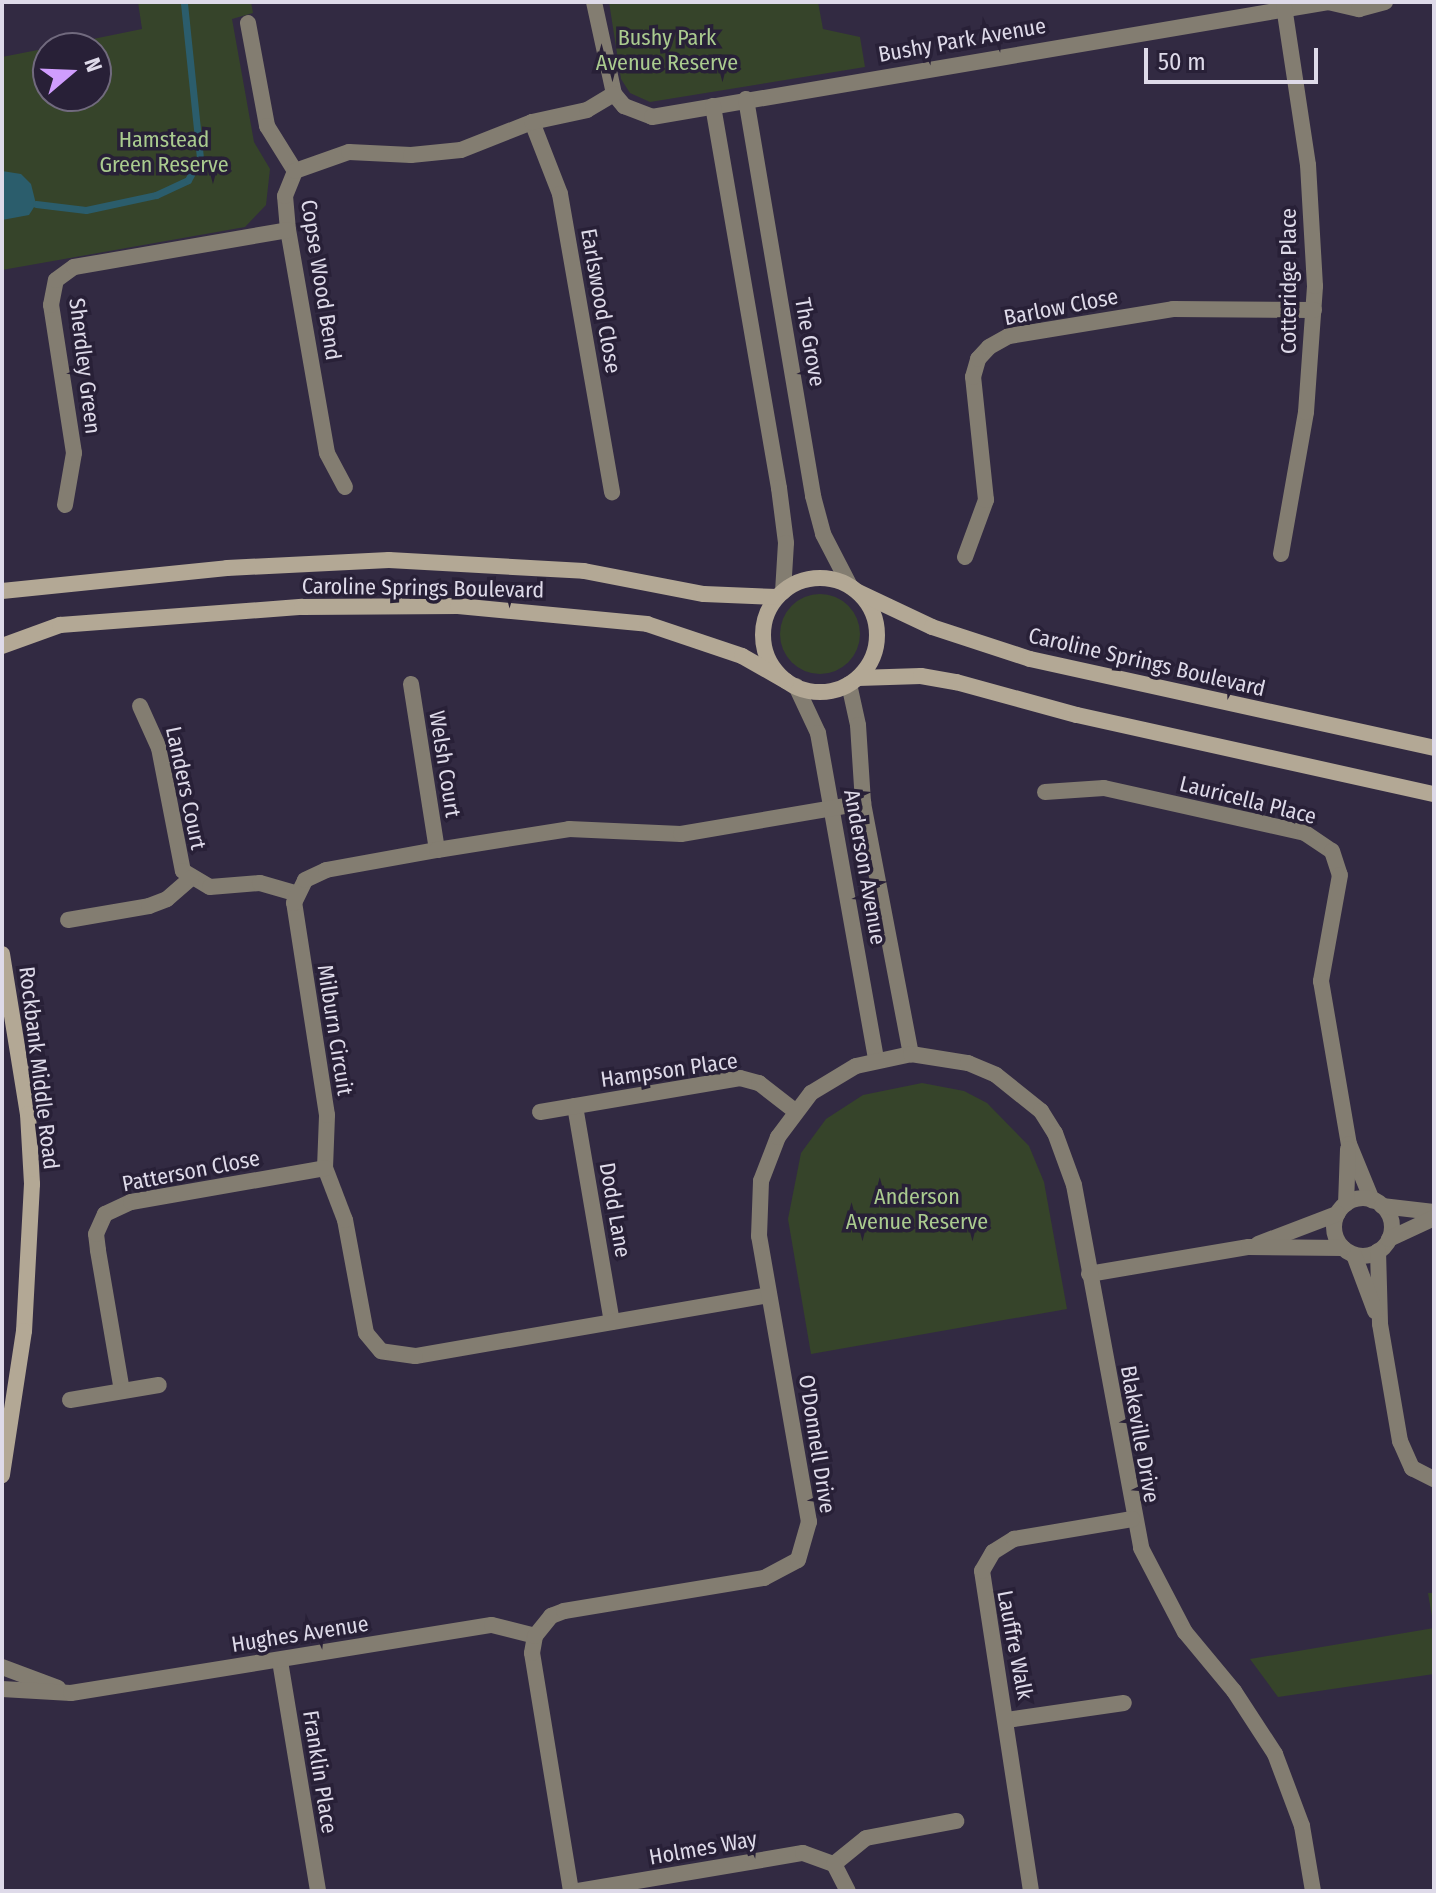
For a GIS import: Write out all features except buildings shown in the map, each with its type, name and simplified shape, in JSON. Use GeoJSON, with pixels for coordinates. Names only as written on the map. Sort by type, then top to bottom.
{"type":"FeatureCollection","features":[{"type":"Feature","properties":{"kind":"main road","name":"Caroline Springs Boulevard"},"geometry":{"type":"LineString","coordinates":[[2,591],[227,568],[389,560],[584,571],[704,594],[780,594]]}},
{"type":"Feature","properties":{"kind":"main road"},"geometry":{"type":"LineString","coordinates":[[854,681],[877,644],[870,607],[854,589],[815,578],[780,594],[768,613],[764,641],[774,667],[791,684],[823,692],[854,681],[921,676],[956,682],[1077,715],[1434,794]]}},
{"type":"Feature","properties":{"kind":"main road","name":"Caroline Springs Boulevard"},"geometry":{"type":"LineString","coordinates":[[854,589],[932,627],[1030,659],[1434,748]]}},
{"type":"Feature","properties":{"kind":"main road","name":"Caroline Springs Boulevard"},"geometry":{"type":"LineString","coordinates":[[2,646],[60,625],[302,607],[458,606],[647,624],[742,656],[791,684]]}},
{"type":"Feature","properties":{"kind":"main road","name":"Rockbank Middle Road"},"geometry":{"type":"LineString","coordinates":[[2,954],[24,1085],[32,1184],[24,1331],[3,1470]]}},
{"type":"Feature","properties":{"kind":"street"},"geometry":{"type":"LineString","coordinates":[[594,2],[614,94]]}},
{"type":"Feature","properties":{"kind":"street","name":"Bushy Park Avenue"},"geometry":{"type":"LineString","coordinates":[[614,94],[624,106],[652,117],[1284,7],[1328,2],[1359,9],[1385,2]]}},
{"type":"Feature","properties":{"kind":"street","name":"Cotteridge Place"},"geometry":{"type":"LineString","coordinates":[[1281,554],[1306,412],[1314,310],[1308,165],[1284,7]]}},
{"type":"Feature","properties":{"kind":"street"},"geometry":{"type":"LineString","coordinates":[[248,23],[267,126],[295,171]]}},
{"type":"Feature","properties":{"kind":"street","name":"Copse Wood Bend"},"geometry":{"type":"LineString","coordinates":[[345,487],[327,453],[288,230],[285,196],[295,171],[349,152],[411,155],[461,150],[532,122],[587,110],[614,94]]}},
{"type":"Feature","properties":{"kind":"street","name":"The Grove"},"geometry":{"type":"LineString","coordinates":[[746,99],[813,496],[826,544],[854,589]]}},
{"type":"Feature","properties":{"kind":"street"},"geometry":{"type":"LineString","coordinates":[[713,106],[779,488],[786,543],[780,594]]}},
{"type":"Feature","properties":{"kind":"street","name":"Earlswood Close"},"geometry":{"type":"LineString","coordinates":[[532,122],[560,194],[612,492]]}},
{"type":"Feature","properties":{"kind":"street","name":"Sherdley Green"},"geometry":{"type":"LineString","coordinates":[[65,505],[74,453],[51,305],[56,280],[74,267],[288,230]]}},
{"type":"Feature","properties":{"kind":"street","name":"Barlow Close"},"geometry":{"type":"LineString","coordinates":[[965,557],[986,500],[973,377],[978,359],[989,347],[1009,336],[1173,309],[1314,310]]}},
{"type":"Feature","properties":{"kind":"street","name":"Anderson Avenue"},"geometry":{"type":"LineString","coordinates":[[854,681],[863,803],[911,1054]]}},
{"type":"Feature","properties":{"kind":"street","name":"Welsh Court"},"geometry":{"type":"LineString","coordinates":[[411,684],[437,850]]}},
{"type":"Feature","properties":{"kind":"street","name":"Anderson Avenue"},"geometry":{"type":"LineString","coordinates":[[791,684],[818,733],[885,1058]]}},
{"type":"Feature","properties":{"kind":"street","name":"Landers Court"},"geometry":{"type":"LineString","coordinates":[[140,706],[159,748],[178,860],[191,878],[210,887],[260,883],[296,893]]}},
{"type":"Feature","properties":{"kind":"street","name":"Lauricella Place"},"geometry":{"type":"LineString","coordinates":[[1045,792],[1104,788],[1305,833],[1332,851],[1340,875],[1321,981],[1349,1144],[1377,1203]]}},
{"type":"Feature","properties":{"kind":"street"},"geometry":{"type":"LineString","coordinates":[[296,893],[305,880],[326,870],[437,850],[593,827],[681,834],[863,803]]}},
{"type":"Feature","properties":{"kind":"street","name":"Landers Court"},"geometry":{"type":"LineString","coordinates":[[68,920],[149,906],[167,899],[191,878]]}},
{"type":"Feature","properties":{"kind":"street","name":"Milburn Circuit"},"geometry":{"type":"LineString","coordinates":[[296,893],[293,914],[327,1115],[325,1168],[345,1220],[366,1333],[381,1351],[415,1356],[769,1295]]}},
{"type":"Feature","properties":{"kind":"street","name":"Blakeville Drive"},"geometry":{"type":"LineString","coordinates":[[885,1058],[911,1054],[968,1063],[996,1075],[1041,1111],[1066,1158],[1132,1519],[1167,1605],[1257,1722],[1275,1754],[1302,1826],[1313,1891]]}},
{"type":"Feature","properties":{"kind":"street","name":"O'Donnell Drive"},"geometry":{"type":"LineString","coordinates":[[535,1636],[551,1616],[564,1611],[764,1578],[798,1560],[809,1522],[759,1236],[761,1181],[778,1137],[795,1111],[838,1074],[885,1058]]}},
{"type":"Feature","properties":{"kind":"street","name":"Hampson Place"},"geometry":{"type":"LineString","coordinates":[[540,1112],[740,1078],[759,1083],[795,1111]]}},
{"type":"Feature","properties":{"kind":"street","name":"Dodd Lane"},"geometry":{"type":"LineString","coordinates":[[575,1106],[612,1322]]}},
{"type":"Feature","properties":{"kind":"street","name":"Lauricella Place"},"geometry":{"type":"LineString","coordinates":[[1342,1209],[1349,1144]]}},
{"type":"Feature","properties":{"kind":"street","name":"Patterson Close"},"geometry":{"type":"LineString","coordinates":[[122,1391],[96,1234],[105,1214],[131,1202],[325,1168]]}},
{"type":"Feature","properties":{"kind":"street"},"geometry":{"type":"LineString","coordinates":[[1249,1247],[1342,1209],[1377,1203],[1434,1212]]}},
{"type":"Feature","properties":{"kind":"street"},"geometry":{"type":"LineString","coordinates":[[1377,1203],[1391,1222],[1384,1245],[1380,1324],[1404,1456],[1412,1468],[1434,1479]]}},
{"type":"Feature","properties":{"kind":"street"},"geometry":{"type":"LineString","coordinates":[[1342,1209],[1334,1232],[1348,1252],[1380,1324]]}},
{"type":"Feature","properties":{"kind":"street"},"geometry":{"type":"LineString","coordinates":[[1089,1274],[1249,1247],[1348,1252],[1384,1245],[1434,1218]]}},
{"type":"Feature","properties":{"kind":"street"},"geometry":{"type":"LineString","coordinates":[[70,1400],[159,1385]]}},
{"type":"Feature","properties":{"kind":"street","name":"Lauffre Walk"},"geometry":{"type":"LineString","coordinates":[[1031,1891],[1009,1765],[1007,1720],[983,1598],[986,1561],[1014,1539],[1132,1519]]}},
{"type":"Feature","properties":{"kind":"street","name":"Hughes Avenue"},"geometry":{"type":"LineString","coordinates":[[2,1689],[71,1693],[492,1625],[535,1636]]}},
{"type":"Feature","properties":{"kind":"street"},"geometry":{"type":"LineString","coordinates":[[535,1636],[533,1663],[571,1891]]}},
{"type":"Feature","properties":{"kind":"street","name":"Franklin Place"},"geometry":{"type":"LineString","coordinates":[[280,1661],[318,1891]]}},
{"type":"Feature","properties":{"kind":"street","name":"Hughes Avenue"},"geometry":{"type":"LineString","coordinates":[[2,1667],[71,1693]]}},
{"type":"Feature","properties":{"kind":"street"},"geometry":{"type":"LineString","coordinates":[[1007,1720],[1124,1703]]}},
{"type":"Feature","properties":{"kind":"street"},"geometry":{"type":"LineString","coordinates":[[848,1891],[834,1864],[866,1838],[956,1821]]}},
{"type":"Feature","properties":{"kind":"street","name":"Holmes Way"},"geometry":{"type":"LineString","coordinates":[[578,1891],[803,1853],[834,1864]]}},
{"type":"Feature","properties":{"kind":"green space","name":"Hamstead Green Reserve"},"geometry":{"type":"Polygon","coordinates":[[[138,2],[251,2],[253,13],[232,19],[254,142],[270,169],[266,205],[245,227],[2,270],[2,57],[32,51],[32,112],[112,112],[112,35],[142,29],[138,2]]]}},
{"type":"Feature","properties":{"kind":"green space","name":"Bushy Park Avenue Reserve"},"geometry":{"type":"Polygon","coordinates":[[[609,2],[818,2],[823,29],[860,37],[865,67],[650,102],[630,93],[621,79],[609,2]]]}},
{"type":"Feature","properties":{"kind":"green space"},"geometry":{"type":"Polygon","coordinates":[[[820,594],[835,597],[848,606],[857,619],[860,634],[857,649],[848,662],[835,671],[820,674],[805,671],[792,662],[783,649],[780,634],[783,619],[792,606],[805,597],[820,594]]]}},
{"type":"Feature","properties":{"kind":"green space","name":"Anderson Avenue Reserve"},"geometry":{"type":"Polygon","coordinates":[[[922,1083],[964,1091],[987,1103],[1029,1146],[1044,1182],[1067,1309],[811,1354],[788,1219],[801,1153],[826,1119],[863,1095],[922,1083]]]}},
{"type":"Feature","properties":{"kind":"green space"},"geometry":{"type":"Polygon","coordinates":[[[1428,1593],[1434,1593],[1434,1628],[1428,1593]]]}},
{"type":"Feature","properties":{"kind":"green space"},"geometry":{"type":"Polygon","coordinates":[[[1434,1628],[1434,1674],[1278,1697],[1250,1659],[1434,1628]]]}},
{"type":"Feature","properties":{"kind":"water"},"geometry":{"type":"Polygon","coordinates":[[[2,171],[21,174],[31,184],[36,204],[29,215],[2,220],[2,171]]]}},
{"type":"Feature","properties":{"kind":"waterway"},"geometry":{"type":"LineString","coordinates":[[36,204],[86,210],[156,195],[188,180],[200,158],[184,2]]}}]}
